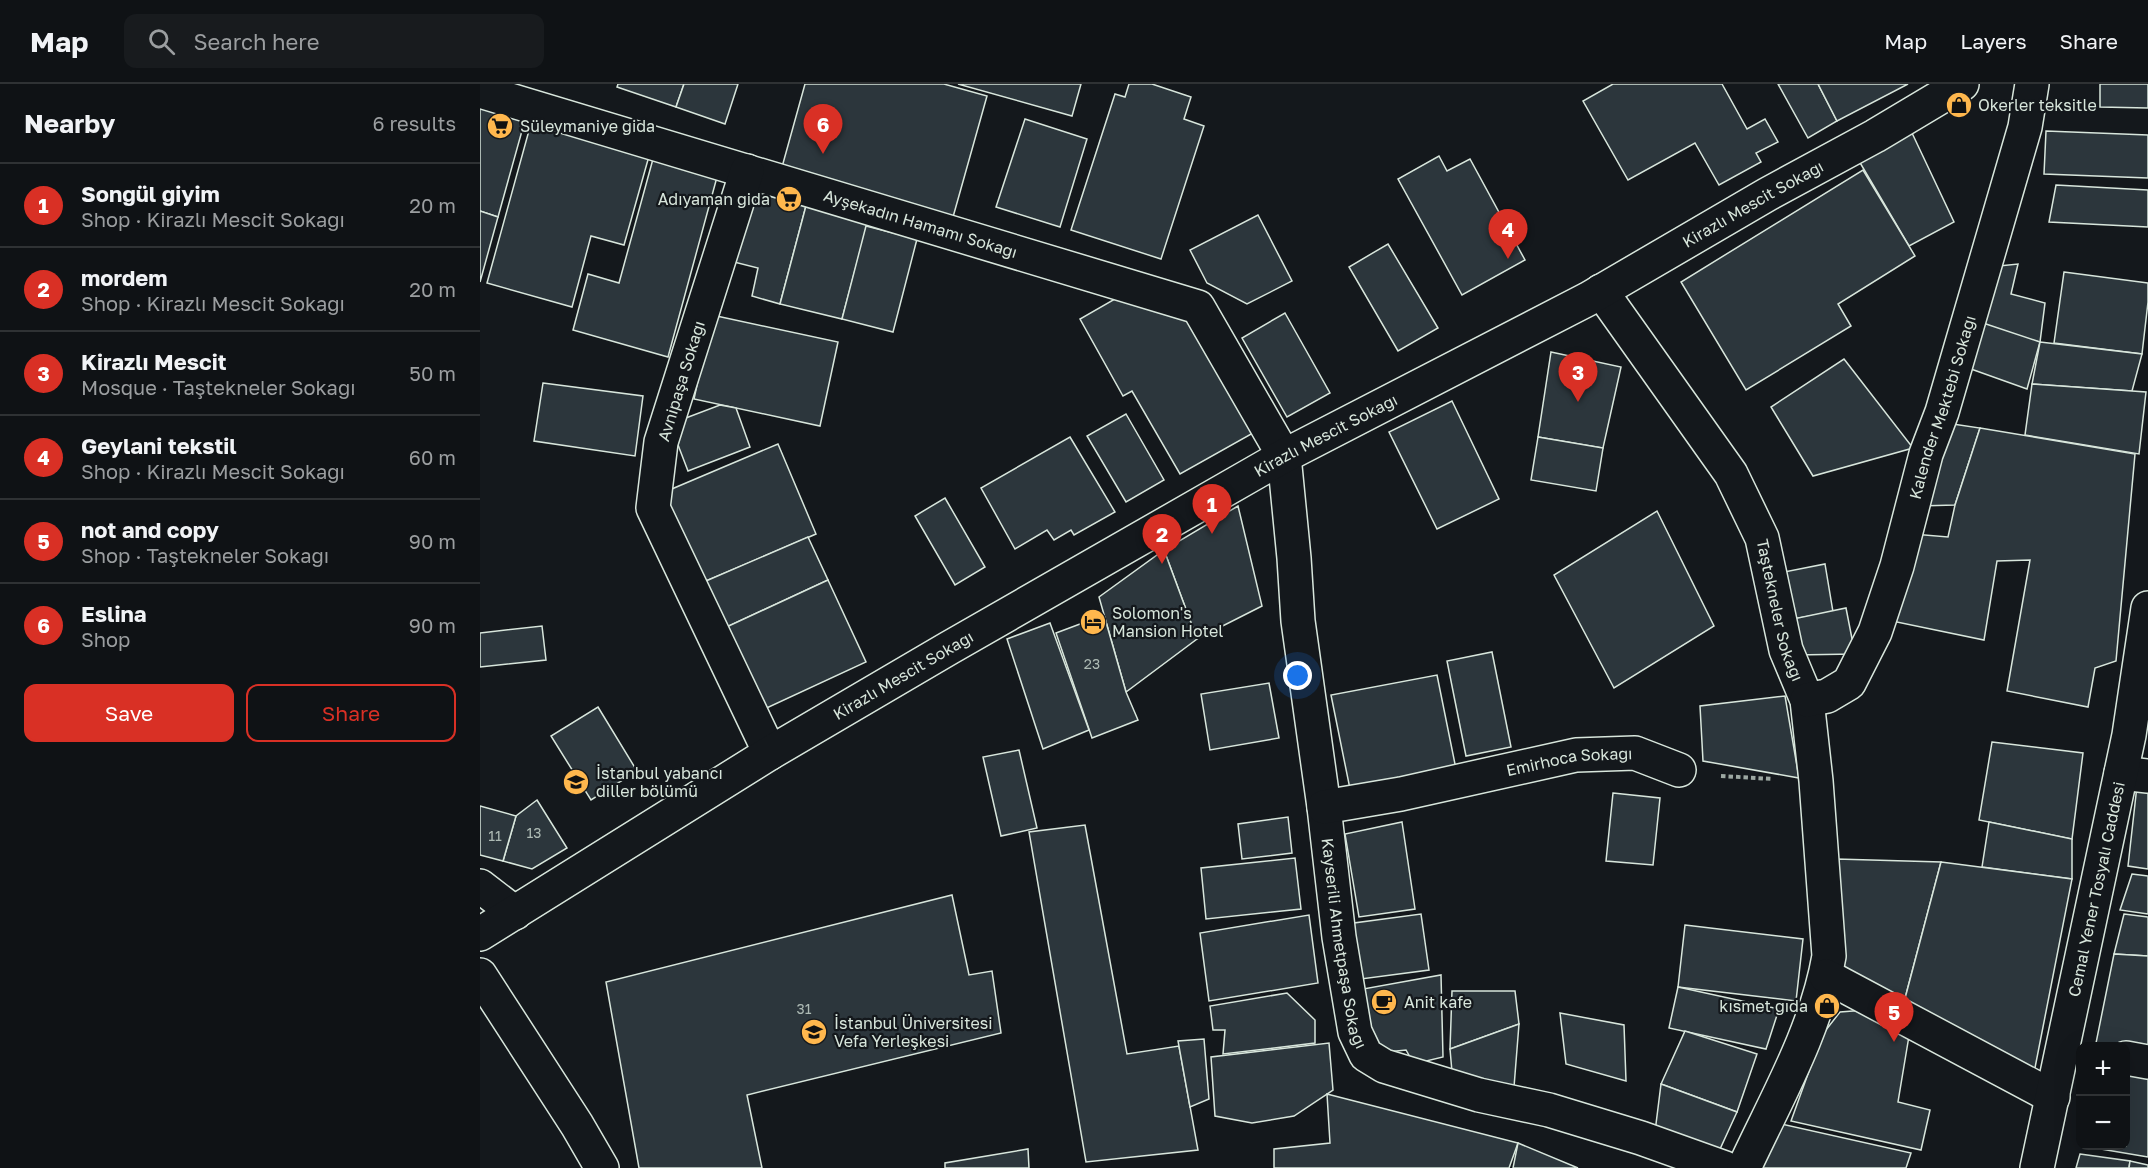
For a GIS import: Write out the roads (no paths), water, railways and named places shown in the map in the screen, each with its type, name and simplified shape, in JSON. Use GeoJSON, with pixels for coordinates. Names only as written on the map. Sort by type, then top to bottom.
{"type":"FeatureCollection","features":[{"type":"Feature","properties":{"kind":"street","name":"Kirazlı Mescit Sokağı"},"geometry":{"type":"LineString","coordinates":[[480,934],[770,753],[1284,456],[1601,291],[1768,194],[1875,136],[1962,84]]}},
{"type":"Feature","properties":{"kind":"street","name":"Kalender Mektebi Sokağı"},"geometry":{"type":"LineString","coordinates":[[1807,700],[1827,696],[1849,683],[1875,632],[1897,566],[1926,454],[1942,412],[2025,127],[2032,84]]}},
{"type":"Feature","properties":{"kind":"street","name":"Ayşekadın Hamamı Sokağı"},"geometry":{"type":"LineString","coordinates":[[480,91],[1198,307],[1284,456]]}},
{"type":"Feature","properties":{"kind":"street","name":"Avnipaşa Sokağı"},"geometry":{"type":"LineString","coordinates":[[747,171],[661,442],[653,508],[770,753]]}},
{"type":"Feature","properties":{"kind":"street","name":"Taştekneler Sokağı"},"geometry":{"type":"LineString","coordinates":[[1601,291],[1731,474],[1762,538],[1786,650],[1807,700],[1816,781],[1829,956],[1826,976],[1809,1030],[1744,1168]]}},
{"type":"Feature","properties":{"kind":"street","name":"Kayserili Ahmetpaşa Sokağı"},"geometry":{"type":"LineString","coordinates":[[1284,456],[1298,621],[1324,807],[1339,937],[1355,1032],[1366,1055],[1384,1066],[1479,1095],[1549,1110],[1641,1138],[1725,1168]]}},
{"type":"Feature","properties":{"kind":"street","name":"Cemal Yener Tosyalı Caddesi"},"geometry":{"type":"LineString","coordinates":[[2037,1168],[2053,1097],[2072,1049],[2135,774],[2129,735],[2148,608]]}},
{"type":"Feature","properties":{"kind":"street","name":"Emirhoca Sokağı"},"geometry":{"type":"LineString","coordinates":[[1324,807],[1401,794],[1576,755],[1635,753],[1679,770]]}},
{"type":"Feature","properties":{"kind":"street"},"geometry":{"type":"LineString","coordinates":[[480,886],[515,913]]}},
{"type":"Feature","properties":{"kind":"street"},"geometry":{"type":"LineString","coordinates":[[480,975],[578,1125],[602,1168]]}},
{"type":"Feature","properties":{"kind":"street"},"geometry":{"type":"LineString","coordinates":[[1826,976],[2053,1097]]}},
{"type":"Feature","properties":{"kind":"street"},"geometry":{"type":"LineString","coordinates":[[2130,1059],[2148,1062]]}},
{"type":"Feature","properties":{"kind":"place","name":"Okerler teksitle"},"geometry":{"type":"Point","coordinates":[1959,105]}},
{"type":"Feature","properties":{"kind":"place","name":"Süleymaniye gida"},"geometry":{"type":"Point","coordinates":[500,126]}},
{"type":"Feature","properties":{"kind":"place","name":"Eslina"},"geometry":{"type":"Point","coordinates":[823,154]}},
{"type":"Feature","properties":{"kind":"place","name":"Adıyaman gida"},"geometry":{"type":"Point","coordinates":[789,199]}},
{"type":"Feature","properties":{"kind":"place","name":"Geylani tekstil"},"geometry":{"type":"Point","coordinates":[1508,259]}},
{"type":"Feature","properties":{"kind":"place","name":"Kirazlı Mescit"},"geometry":{"type":"Point","coordinates":[1578,402]}},
{"type":"Feature","properties":{"kind":"place","name":"Songül giyim"},"geometry":{"type":"Point","coordinates":[1212,534]}},
{"type":"Feature","properties":{"kind":"place","name":"mordem"},"geometry":{"type":"Point","coordinates":[1162,564]}},
{"type":"Feature","properties":{"kind":"place","name":"Solomon's Mansion Hotel"},"geometry":{"type":"Point","coordinates":[1093,622]}},
{"type":"Feature","properties":{"kind":"place","name":"İstanbul yabancı diller bölümü"},"geometry":{"type":"Point","coordinates":[576,782]}},
{"type":"Feature","properties":{"kind":"place","name":"Anit kafe"},"geometry":{"type":"Point","coordinates":[1384,1002]}},
{"type":"Feature","properties":{"kind":"place","name":"kısmet gıda"},"geometry":{"type":"Point","coordinates":[1827,1006]}},
{"type":"Feature","properties":{"kind":"place","name":"İstanbul Üniversitesi Vefa Yerleşkesi"},"geometry":{"type":"Point","coordinates":[814,1032]}},
{"type":"Feature","properties":{"kind":"place","name":"not and copy"},"geometry":{"type":"Point","coordinates":[1894,1042]}}]}
